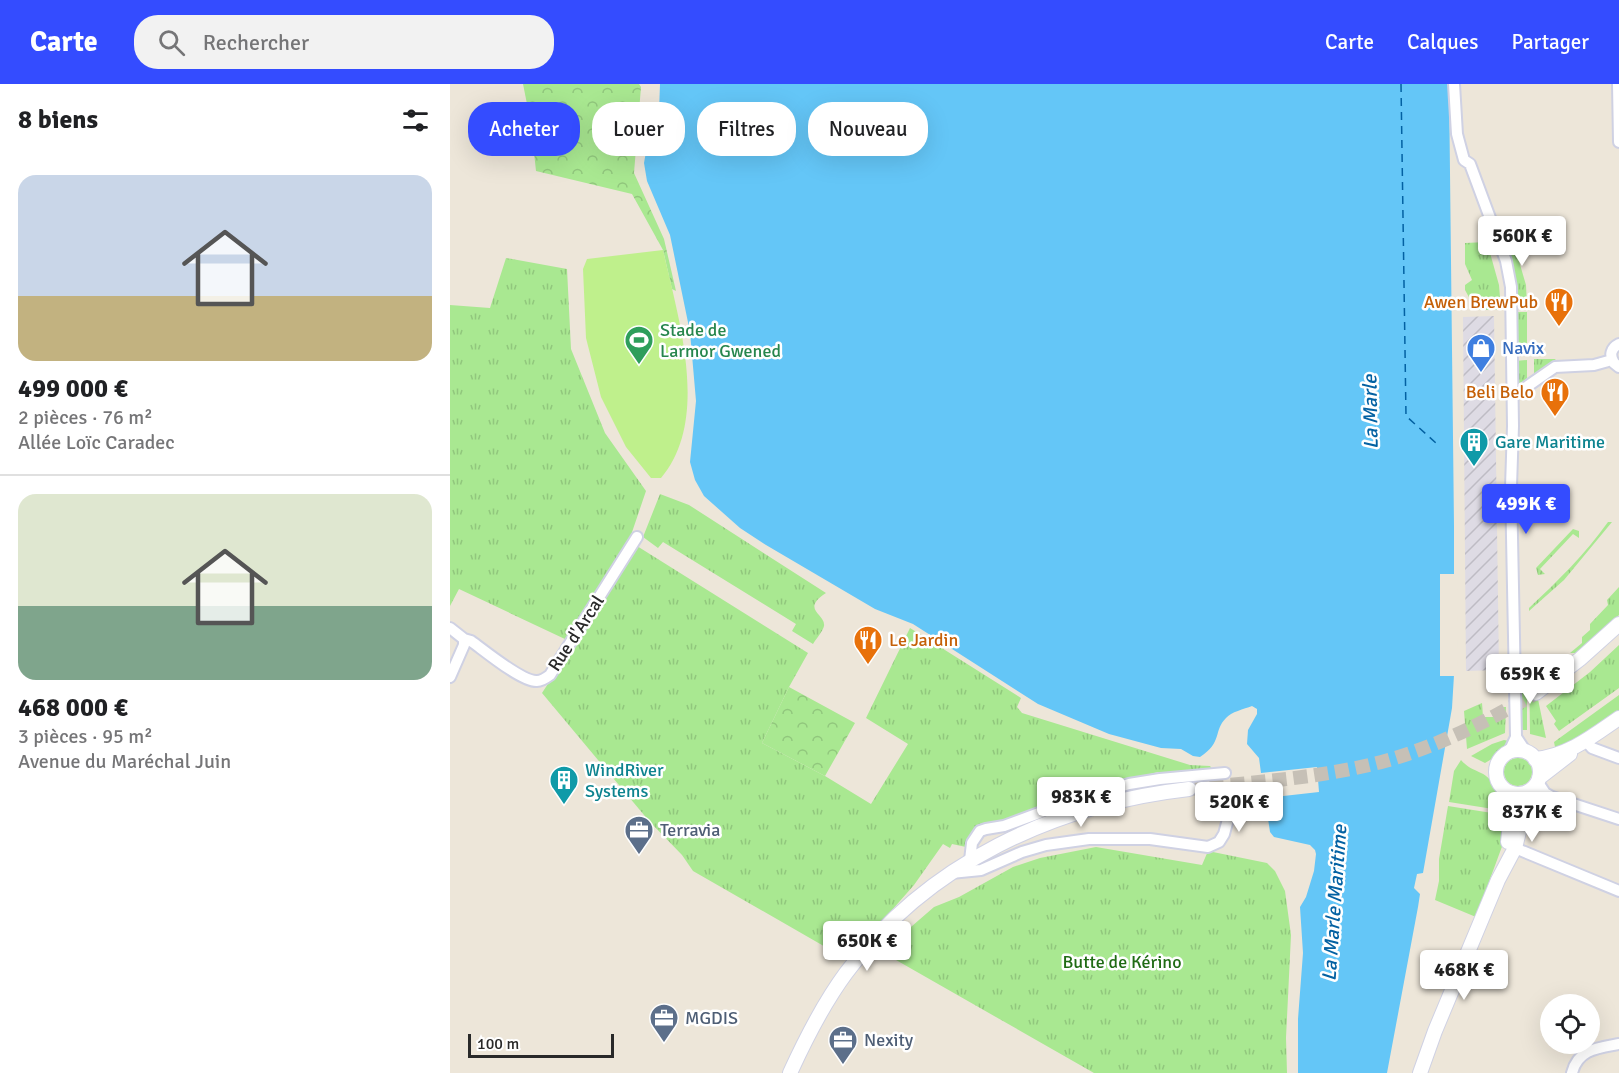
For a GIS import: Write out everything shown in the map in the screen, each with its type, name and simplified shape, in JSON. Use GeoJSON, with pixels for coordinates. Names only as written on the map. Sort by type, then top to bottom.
{"type":"FeatureCollection","features":[{"type":"Feature","properties":{"kind":"main road"},"geometry":{"type":"LineString","coordinates":[[1536,693],[1580,660],[1619,624]]}},
{"type":"Feature","properties":{"kind":"main road"},"geometry":{"type":"LineString","coordinates":[[1580,744],[1569,756],[1521,794],[1507,791],[1500,784],[1496,769],[1500,759],[1509,752],[1554,755],[1580,744],[1619,718]]}},
{"type":"Feature","properties":{"kind":"main road"},"geometry":{"type":"LineString","coordinates":[[1420,1073],[1435,1031],[1498,880],[1515,848],[1524,799],[1537,782],[1539,767],[1530,755]]}},
{"type":"Feature","properties":{"kind":"main road"},"geometry":{"type":"LineString","coordinates":[[790,1073],[826,1003],[857,958],[893,919],[949,874],[970,860],[1037,827],[1125,798],[1190,789]]}},
{"type":"Feature","properties":{"kind":"main road"},"geometry":{"type":"LineString","coordinates":[[1498,880],[1511,827],[1511,810],[1507,791]]}},
{"type":"Feature","properties":{"kind":"street"},"geometry":{"type":"LineString","coordinates":[[1454,84],[1457,135],[1464,160],[1470,164],[1506,261],[1512,310],[1511,501],[1516,738],[1509,752]]}},
{"type":"Feature","properties":{"kind":"street"},"geometry":{"type":"LineString","coordinates":[[1618,84],[1619,142]]}},
{"type":"Feature","properties":{"kind":"street"},"geometry":{"type":"LineString","coordinates":[[1512,397],[1555,367],[1615,363],[1611,354],[1613,348],[1619,344]]}},
{"type":"Feature","properties":{"kind":"street","name":"Rue d'Arcal"},"geometry":{"type":"LineString","coordinates":[[450,628],[527,679],[540,681],[550,675],[637,537]]}},
{"type":"Feature","properties":{"kind":"street"},"geometry":{"type":"LineString","coordinates":[[450,677],[465,639]]}},
{"type":"Feature","properties":{"kind":"street"},"geometry":{"type":"LineString","coordinates":[[1516,738],[1530,755]]}},
{"type":"Feature","properties":{"kind":"street"},"geometry":{"type":"LineString","coordinates":[[1580,744],[1619,758]]}},
{"type":"Feature","properties":{"kind":"street"},"geometry":{"type":"LineString","coordinates":[[970,860],[972,843],[980,831],[1129,784],[1225,774]]}},
{"type":"Feature","properties":{"kind":"street"},"geometry":{"type":"LineString","coordinates":[[1537,782],[1545,793],[1619,819]]}},
{"type":"Feature","properties":{"kind":"street"},"geometry":{"type":"LineString","coordinates":[[949,874],[976,872],[1038,848],[1089,839],[1150,839],[1208,847],[1219,842],[1224,834],[1231,808]]}},
{"type":"Feature","properties":{"kind":"street"},"geometry":{"type":"LineString","coordinates":[[1515,848],[1619,891]]}},
{"type":"Feature","properties":{"kind":"street"},"geometry":{"type":"LineString","coordinates":[[1572,1073],[1577,1060],[1586,1051],[1619,1044]]}},
{"type":"Feature","properties":{"kind":"shaded area"},"geometry":{"type":"Polygon","coordinates":[[[1494,316],[1499,670],[1466,671],[1463,317],[1494,316]]]}},
{"type":"Feature","properties":{"kind":"green space"},"geometry":{"type":"Polygon","coordinates":[[[523,84],[639,84],[641,87],[640,102],[592,102],[592,156],[635,156],[634,173],[664,239],[676,291],[672,289],[663,250],[632,194],[536,171],[534,156],[580,156],[580,102],[527,102],[523,84]]]}},
{"type":"Feature","properties":{"kind":"green space"},"geometry":{"type":"Polygon","coordinates":[[[1487,242],[1499,285],[1501,310],[1476,310],[1465,290],[1465,285],[1472,280],[1465,264],[1465,243],[1487,242]]]}},
{"type":"Feature","properties":{"kind":"green space"},"geometry":{"type":"Polygon","coordinates":[[[1505,244],[1514,244],[1526,285],[1527,307],[1515,307],[1505,244]]]}},
{"type":"Feature","properties":{"kind":"green space","name":"Stade de Larmor Gwened"},"geometry":{"type":"Polygon","coordinates":[[[663,250],[682,336],[688,398],[685,427],[676,454],[661,478],[651,478],[626,447],[601,397],[586,338],[583,269],[587,259],[663,250]]]}},
{"type":"Feature","properties":{"kind":"green space"},"geometry":{"type":"Polygon","coordinates":[[[506,258],[567,269],[571,349],[605,433],[646,491],[629,541],[808,653],[762,743],[825,776],[871,804],[908,744],[866,718],[910,628],[1021,698],[1017,707],[1022,713],[1190,765],[1210,766],[1214,771],[1158,772],[1100,787],[1005,820],[980,824],[967,839],[966,847],[952,844],[950,848],[943,844],[914,885],[848,960],[693,871],[682,855],[649,821],[542,693],[572,647],[567,640],[459,589],[450,606],[450,305],[490,308],[506,258]]]}},
{"type":"Feature","properties":{"kind":"green space"},"geometry":{"type":"Polygon","coordinates":[[[1514,312],[1527,312],[1527,355],[1514,355],[1514,312]]]}},
{"type":"Feature","properties":{"kind":"green space"},"geometry":{"type":"Polygon","coordinates":[[[1534,359],[1556,359],[1534,375],[1534,359]]]}},
{"type":"Feature","properties":{"kind":"green space"},"geometry":{"type":"Polygon","coordinates":[[[1527,360],[1527,379],[1515,388],[1515,361],[1527,360]]]}},
{"type":"Feature","properties":{"kind":"green space"},"geometry":{"type":"Polygon","coordinates":[[[660,494],[689,505],[826,593],[815,604],[814,608],[822,618],[824,626],[813,644],[792,631],[796,624],[663,542],[658,548],[643,537],[660,494]]]}},
{"type":"Feature","properties":{"kind":"green space"},"geometry":{"type":"Polygon","coordinates":[[[1608,522],[1612,522],[1564,580],[1529,611],[1529,608],[1581,556],[1608,522]]]}},
{"type":"Feature","properties":{"kind":"green space"},"geometry":{"type":"Polygon","coordinates":[[[1573,529],[1579,531],[1579,538],[1573,534],[1540,569],[1545,574],[1538,575],[1536,568],[1573,529]]]}},
{"type":"Feature","properties":{"kind":"green space"},"geometry":{"type":"Polygon","coordinates":[[[1619,587],[1619,615],[1579,653],[1570,653],[1582,643],[1582,637],[1590,630],[1590,624],[1608,605],[1607,600],[1619,587]]]}},
{"type":"Feature","properties":{"kind":"green space"},"geometry":{"type":"Polygon","coordinates":[[[1619,645],[1619,688],[1559,731],[1554,724],[1556,721],[1546,706],[1590,672],[1619,645]]]}},
{"type":"Feature","properties":{"kind":"green space"},"geometry":{"type":"Polygon","coordinates":[[[1527,661],[1527,730],[1521,730],[1519,663],[1527,661]]]}},
{"type":"Feature","properties":{"kind":"green space"},"geometry":{"type":"Polygon","coordinates":[[[1531,665],[1546,738],[1530,734],[1529,666],[1531,665]]]}},
{"type":"Feature","properties":{"kind":"green space"},"geometry":{"type":"Polygon","coordinates":[[[789,687],[855,723],[825,776],[762,743],[789,687]]]}},
{"type":"Feature","properties":{"kind":"green space"},"geometry":{"type":"Polygon","coordinates":[[[1619,695],[1619,712],[1556,752],[1554,742],[1619,695]]]}},
{"type":"Feature","properties":{"kind":"green space"},"geometry":{"type":"Polygon","coordinates":[[[1482,703],[1483,717],[1499,717],[1499,707],[1506,707],[1505,733],[1467,749],[1464,711],[1482,703]]]}},
{"type":"Feature","properties":{"kind":"green space"},"geometry":{"type":"Polygon","coordinates":[[[1504,740],[1509,741],[1500,754],[1485,763],[1471,756],[1492,744],[1504,740]]]}},
{"type":"Feature","properties":{"kind":"green space"},"geometry":{"type":"Polygon","coordinates":[[[1518,758],[1528,762],[1532,772],[1528,782],[1518,786],[1508,782],[1504,772],[1508,762],[1518,758]]]}},
{"type":"Feature","properties":{"kind":"green space"},"geometry":{"type":"Polygon","coordinates":[[[1461,760],[1468,767],[1490,779],[1507,808],[1493,809],[1449,802],[1454,771],[1461,760]]]}},
{"type":"Feature","properties":{"kind":"green space"},"geometry":{"type":"Polygon","coordinates":[[[1448,806],[1492,813],[1509,812],[1507,833],[1476,917],[1435,900],[1448,806]]]}},
{"type":"Feature","properties":{"kind":"green space","name":"Butte de Kérino"},"geometry":{"type":"Polygon","coordinates":[[[1096,847],[1202,865],[1208,851],[1267,863],[1275,871],[1285,891],[1291,935],[1286,1038],[1287,1073],[1094,1073],[882,952],[934,907],[959,897],[1013,867],[1040,858],[1096,847]]]}},
{"type":"Feature","properties":{"kind":"water"},"geometry":{"type":"Polygon","coordinates":[[[660,84],[1449,84],[1454,526],[1452,708],[1423,873],[1417,874],[1414,888],[1420,894],[1387,1073],[1298,1073],[1298,1019],[1303,953],[1300,907],[1306,897],[1314,871],[1316,854],[1310,845],[1274,837],[1270,832],[1265,798],[1319,792],[1317,767],[1261,773],[1259,758],[1247,744],[1248,730],[1257,714],[1257,709],[1252,706],[1228,716],[1222,723],[1212,746],[1200,757],[1181,749],[1161,748],[1109,734],[1038,704],[913,624],[875,609],[766,545],[740,528],[704,496],[695,480],[690,462],[696,401],[690,332],[670,235],[647,181],[644,163],[645,156],[685,156],[685,102],[659,102],[660,84]]]}},
{"type":"Feature","properties":{"kind":"pier"},"geometry":{"type":"Polygon","coordinates":[[[1440,574],[1458,574],[1457,676],[1440,676],[1440,574]]]}},
{"type":"Feature","properties":{"kind":"ferry route"},"geometry":{"type":"LineString","coordinates":[[1401,84],[1406,416],[1437,444]]}},
{"type":"Feature","properties":{"kind":"tunnel"},"geometry":{"type":"LineString","coordinates":[[1189,789],[1313,775],[1385,761],[1462,732],[1536,693]]}},
{"type":"Feature","properties":{"kind":"place","name":"Awen BrewPub"},"geometry":{"type":"Point","coordinates":[1559,328]}},
{"type":"Feature","properties":{"kind":"place","name":"Stade de Larmor Gwened"},"geometry":{"type":"Point","coordinates":[639,366]}},
{"type":"Feature","properties":{"kind":"place","name":"Navix"},"geometry":{"type":"Point","coordinates":[1481,374]}},
{"type":"Feature","properties":{"kind":"place","name":"Beli Belo"},"geometry":{"type":"Point","coordinates":[1555,418]}},
{"type":"Feature","properties":{"kind":"place","name":"Gare Maritime"},"geometry":{"type":"Point","coordinates":[1474,468]}},
{"type":"Feature","properties":{"kind":"place","name":"Le Jardin"},"geometry":{"type":"Point","coordinates":[868,666]}},
{"type":"Feature","properties":{"kind":"place","name":"WindRiver Systems"},"geometry":{"type":"Point","coordinates":[564,806]}},
{"type":"Feature","properties":{"kind":"place","name":"Terravia"},"geometry":{"type":"Point","coordinates":[639,856]}},
{"type":"Feature","properties":{"kind":"place","name":"MGDIS"},"geometry":{"type":"Point","coordinates":[664,1044]}},
{"type":"Feature","properties":{"kind":"place","name":"Nexity"},"geometry":{"type":"Point","coordinates":[843,1066]}},
{"type":"Feature","properties":{"kind":"water label","name":"La Marle"},"geometry":{"type":"Point","coordinates":[1370,412]}},
{"type":"Feature","properties":{"kind":"water label","name":"La Marle Maritime"},"geometry":{"type":"Point","coordinates":[1334,903]}}]}
